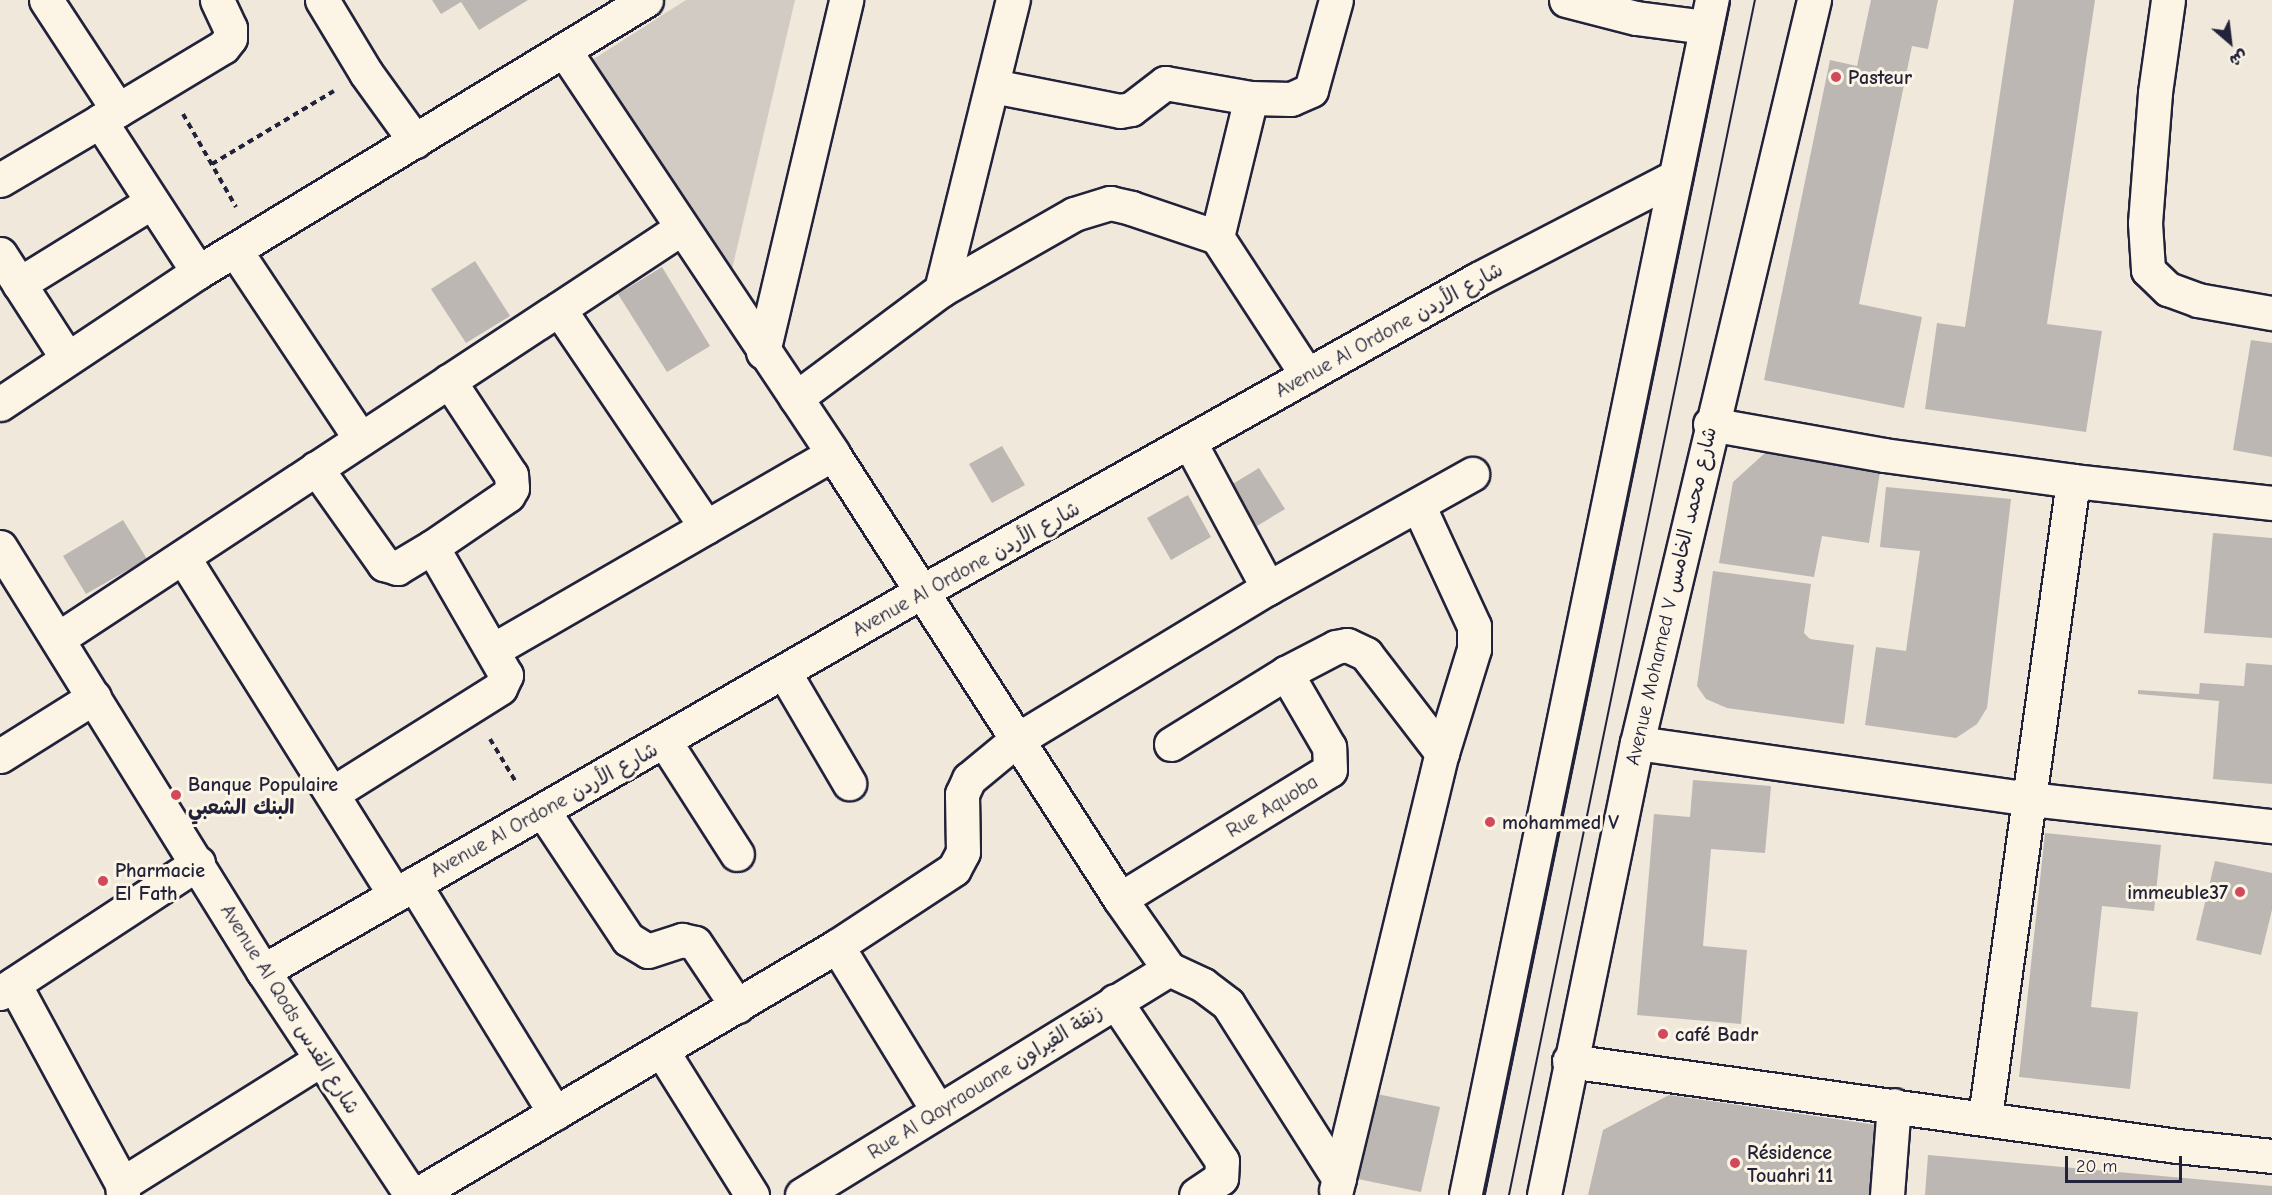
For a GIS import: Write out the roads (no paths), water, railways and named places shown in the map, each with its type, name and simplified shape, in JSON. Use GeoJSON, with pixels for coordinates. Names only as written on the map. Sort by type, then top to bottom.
{"type":"FeatureCollection","features":[{"type":"Feature","properties":{"kind":"street"},"geometry":{"type":"LineString","coordinates":[[46,0],[109,116],[152,202],[198,272]]}},
{"type":"Feature","properties":{"kind":"street"},"geometry":{"type":"LineString","coordinates":[[0,180],[165,84],[223,47],[230,38],[228,17],[217,0]]}},
{"type":"Feature","properties":{"kind":"street"},"geometry":{"type":"LineString","coordinates":[[322,0],[366,73],[415,141]]}},
{"type":"Feature","properties":{"kind":"street"},"geometry":{"type":"LineString","coordinates":[[0,404],[198,272],[646,0]]}},
{"type":"Feature","properties":{"kind":"street"},"geometry":{"type":"LineString","coordinates":[[763,352],[846,0]]}},
{"type":"Feature","properties":{"kind":"street"},"geometry":{"type":"LineString","coordinates":[[941,290],[1013,0]]}},
{"type":"Feature","properties":{"kind":"street"},"geometry":{"type":"LineString","coordinates":[[993,86],[1120,111],[1131,109],[1165,83],[1251,98],[1302,98],[1311,90],[1336,0]]}},
{"type":"Feature","properties":{"kind":"street"},"geometry":{"type":"LineString","coordinates":[[1466,1195],[1709,13],[1636,18],[1566,0]]}},
{"type":"Feature","properties":{"kind":"street","name":"Avenue Mohamed V شارع محمد الخامس"},"geometry":{"type":"LineString","coordinates":[[1544,1195],[1569,1061],[1636,743],[1710,424],[1814,0]]}},
{"type":"Feature","properties":{"kind":"street"},"geometry":{"type":"LineString","coordinates":[[2168,0],[2155,93],[2146,212],[2148,270],[2168,289],[2198,300],[2272,313]]}},
{"type":"Feature","properties":{"kind":"street"},"geometry":{"type":"LineString","coordinates":[[564,50],[680,229],[833,454],[1015,741],[1120,899],[1169,969],[1203,985],[1228,1004],[1337,1187]]}},
{"type":"Feature","properties":{"kind":"street"},"geometry":{"type":"LineString","coordinates":[[1217,237],[1251,98]]}},
{"type":"Feature","properties":{"kind":"street","name":"Avenue Al Ordone شارع الأردن"},"geometry":{"type":"LineString","coordinates":[[263,971],[665,742],[921,592],[1190,443],[1478,279],[1675,177]]}},
{"type":"Feature","properties":{"kind":"street"},"geometry":{"type":"LineString","coordinates":[[19,284],[152,202]]}},
{"type":"Feature","properties":{"kind":"street"},"geometry":{"type":"LineString","coordinates":[[796,398],[941,290],[1093,207],[1110,203],[1217,237],[1307,375]]}},
{"type":"Feature","properties":{"kind":"street"},"geometry":{"type":"LineString","coordinates":[[59,638],[680,229]]}},
{"type":"Feature","properties":{"kind":"street"},"geometry":{"type":"LineString","coordinates":[[244,245],[360,438]]}},
{"type":"Feature","properties":{"kind":"street"},"geometry":{"type":"LineString","coordinates":[[0,254],[66,358]]}},
{"type":"Feature","properties":{"kind":"street"},"geometry":{"type":"LineString","coordinates":[[559,309],[705,527]]}},
{"type":"Feature","properties":{"kind":"street"},"geometry":{"type":"LineString","coordinates":[[316,468],[384,564],[397,568],[432,547],[508,495],[512,488],[511,476],[449,381]]}},
{"type":"Feature","properties":{"kind":"street"},"geometry":{"type":"LineString","coordinates":[[1710,424],[1884,455],[2073,482],[2272,503]]}},
{"type":"Feature","properties":{"kind":"street"},"geometry":{"type":"LineString","coordinates":[[1190,443],[1268,588]]}},
{"type":"Feature","properties":{"kind":"street"},"geometry":{"type":"LineString","coordinates":[[493,650],[833,454]]}},
{"type":"Feature","properties":{"kind":"street"},"geometry":{"type":"LineString","coordinates":[[416,1195],[837,946],[954,868],[963,852],[962,794],[969,779],[1015,741],[1268,588],[1472,474]]}},
{"type":"Feature","properties":{"kind":"street"},"geometry":{"type":"LineString","coordinates":[[1985,1116],[2073,482]]}},
{"type":"Feature","properties":{"kind":"street"},"geometry":{"type":"LineString","coordinates":[[1337,1187],[1442,753],[1475,636],[1418,505]]}},
{"type":"Feature","properties":{"kind":"street","name":"Avenue Al Qods شارع القدس"},"geometry":{"type":"LineString","coordinates":[[0,547],[59,638],[263,971],[411,1195]]}},
{"type":"Feature","properties":{"kind":"street"},"geometry":{"type":"LineString","coordinates":[[334,792],[471,707],[505,682],[504,667],[432,547]]}},
{"type":"Feature","properties":{"kind":"street"},"geometry":{"type":"LineString","coordinates":[[183,557],[334,792],[404,889],[555,1113]]}},
{"type":"Feature","properties":{"kind":"street"},"geometry":{"type":"LineString","coordinates":[[1171,744],[1286,673],[1336,647],[1357,648],[1366,654],[1442,753]]}},
{"type":"Feature","properties":{"kind":"street"},"geometry":{"type":"LineString","coordinates":[[784,672],[849,783]]}},
{"type":"Feature","properties":{"kind":"street","name":"Rue Aquoba"},"geometry":{"type":"LineString","coordinates":[[1120,899],[1330,770],[1329,747],[1286,673]]}},
{"type":"Feature","properties":{"kind":"street"},"geometry":{"type":"LineString","coordinates":[[0,756],[94,697]]}},
{"type":"Feature","properties":{"kind":"street"},"geometry":{"type":"LineString","coordinates":[[665,742],[737,854]]}},
{"type":"Feature","properties":{"kind":"street"},"geometry":{"type":"LineString","coordinates":[[1636,743],[2030,799],[2272,826]]}},
{"type":"Feature","properties":{"kind":"street"},"geometry":{"type":"LineString","coordinates":[[539,813],[628,939],[648,951],[682,940],[695,943],[737,1006]]}},
{"type":"Feature","properties":{"kind":"street"},"geometry":{"type":"LineString","coordinates":[[198,863],[7,989],[123,1190],[320,1060]]}},
{"type":"Feature","properties":{"kind":"street"},"geometry":{"type":"LineString","coordinates":[[837,946],[938,1111]]}},
{"type":"Feature","properties":{"kind":"street","name":"Rue Al Qayraouane زنقة القيراون"},"geometry":{"type":"LineString","coordinates":[[802,1195],[1169,969]]}},
{"type":"Feature","properties":{"kind":"street"},"geometry":{"type":"LineString","coordinates":[[1115,1001],[1222,1161],[1221,1178],[1196,1195]]}},
{"type":"Feature","properties":{"kind":"street"},"geometry":{"type":"LineString","coordinates":[[662,1051],[752,1195]]}},
{"type":"Feature","properties":{"kind":"street"},"geometry":{"type":"LineString","coordinates":[[1569,1061],[1985,1116],[2177,1146],[2272,1156]]}},
{"type":"Feature","properties":{"kind":"street"},"geometry":{"type":"LineString","coordinates":[[1887,1195],[1894,1105]]}},
{"type":"Feature","properties":{"kind":"tram line"},"geometry":{"type":"LineString","coordinates":[[1483,1195],[1730,0]]}},
{"type":"Feature","properties":{"kind":"tram line"},"geometry":{"type":"LineString","coordinates":[[1509,1195],[1755,0]]}},
{"type":"Feature","properties":{"kind":"place","name":"Pasteur"},"geometry":{"type":"Point","coordinates":[1836,77]}},
{"type":"Feature","properties":{"kind":"place","name":"Banque Populaire البنك الشعبي"},"geometry":{"type":"Point","coordinates":[176,795]}},
{"type":"Feature","properties":{"kind":"place","name":"mohammed V"},"geometry":{"type":"Point","coordinates":[1490,822]}},
{"type":"Feature","properties":{"kind":"place","name":"Pharmacie El Fath"},"geometry":{"type":"Point","coordinates":[103,881]}},
{"type":"Feature","properties":{"kind":"place","name":"immeuble37"},"geometry":{"type":"Point","coordinates":[2240,892]}},
{"type":"Feature","properties":{"kind":"place","name":"café Badr"},"geometry":{"type":"Point","coordinates":[1663,1034]}},
{"type":"Feature","properties":{"kind":"place","name":"Résidence Touahri 11"},"geometry":{"type":"Point","coordinates":[1735,1163]}}]}
